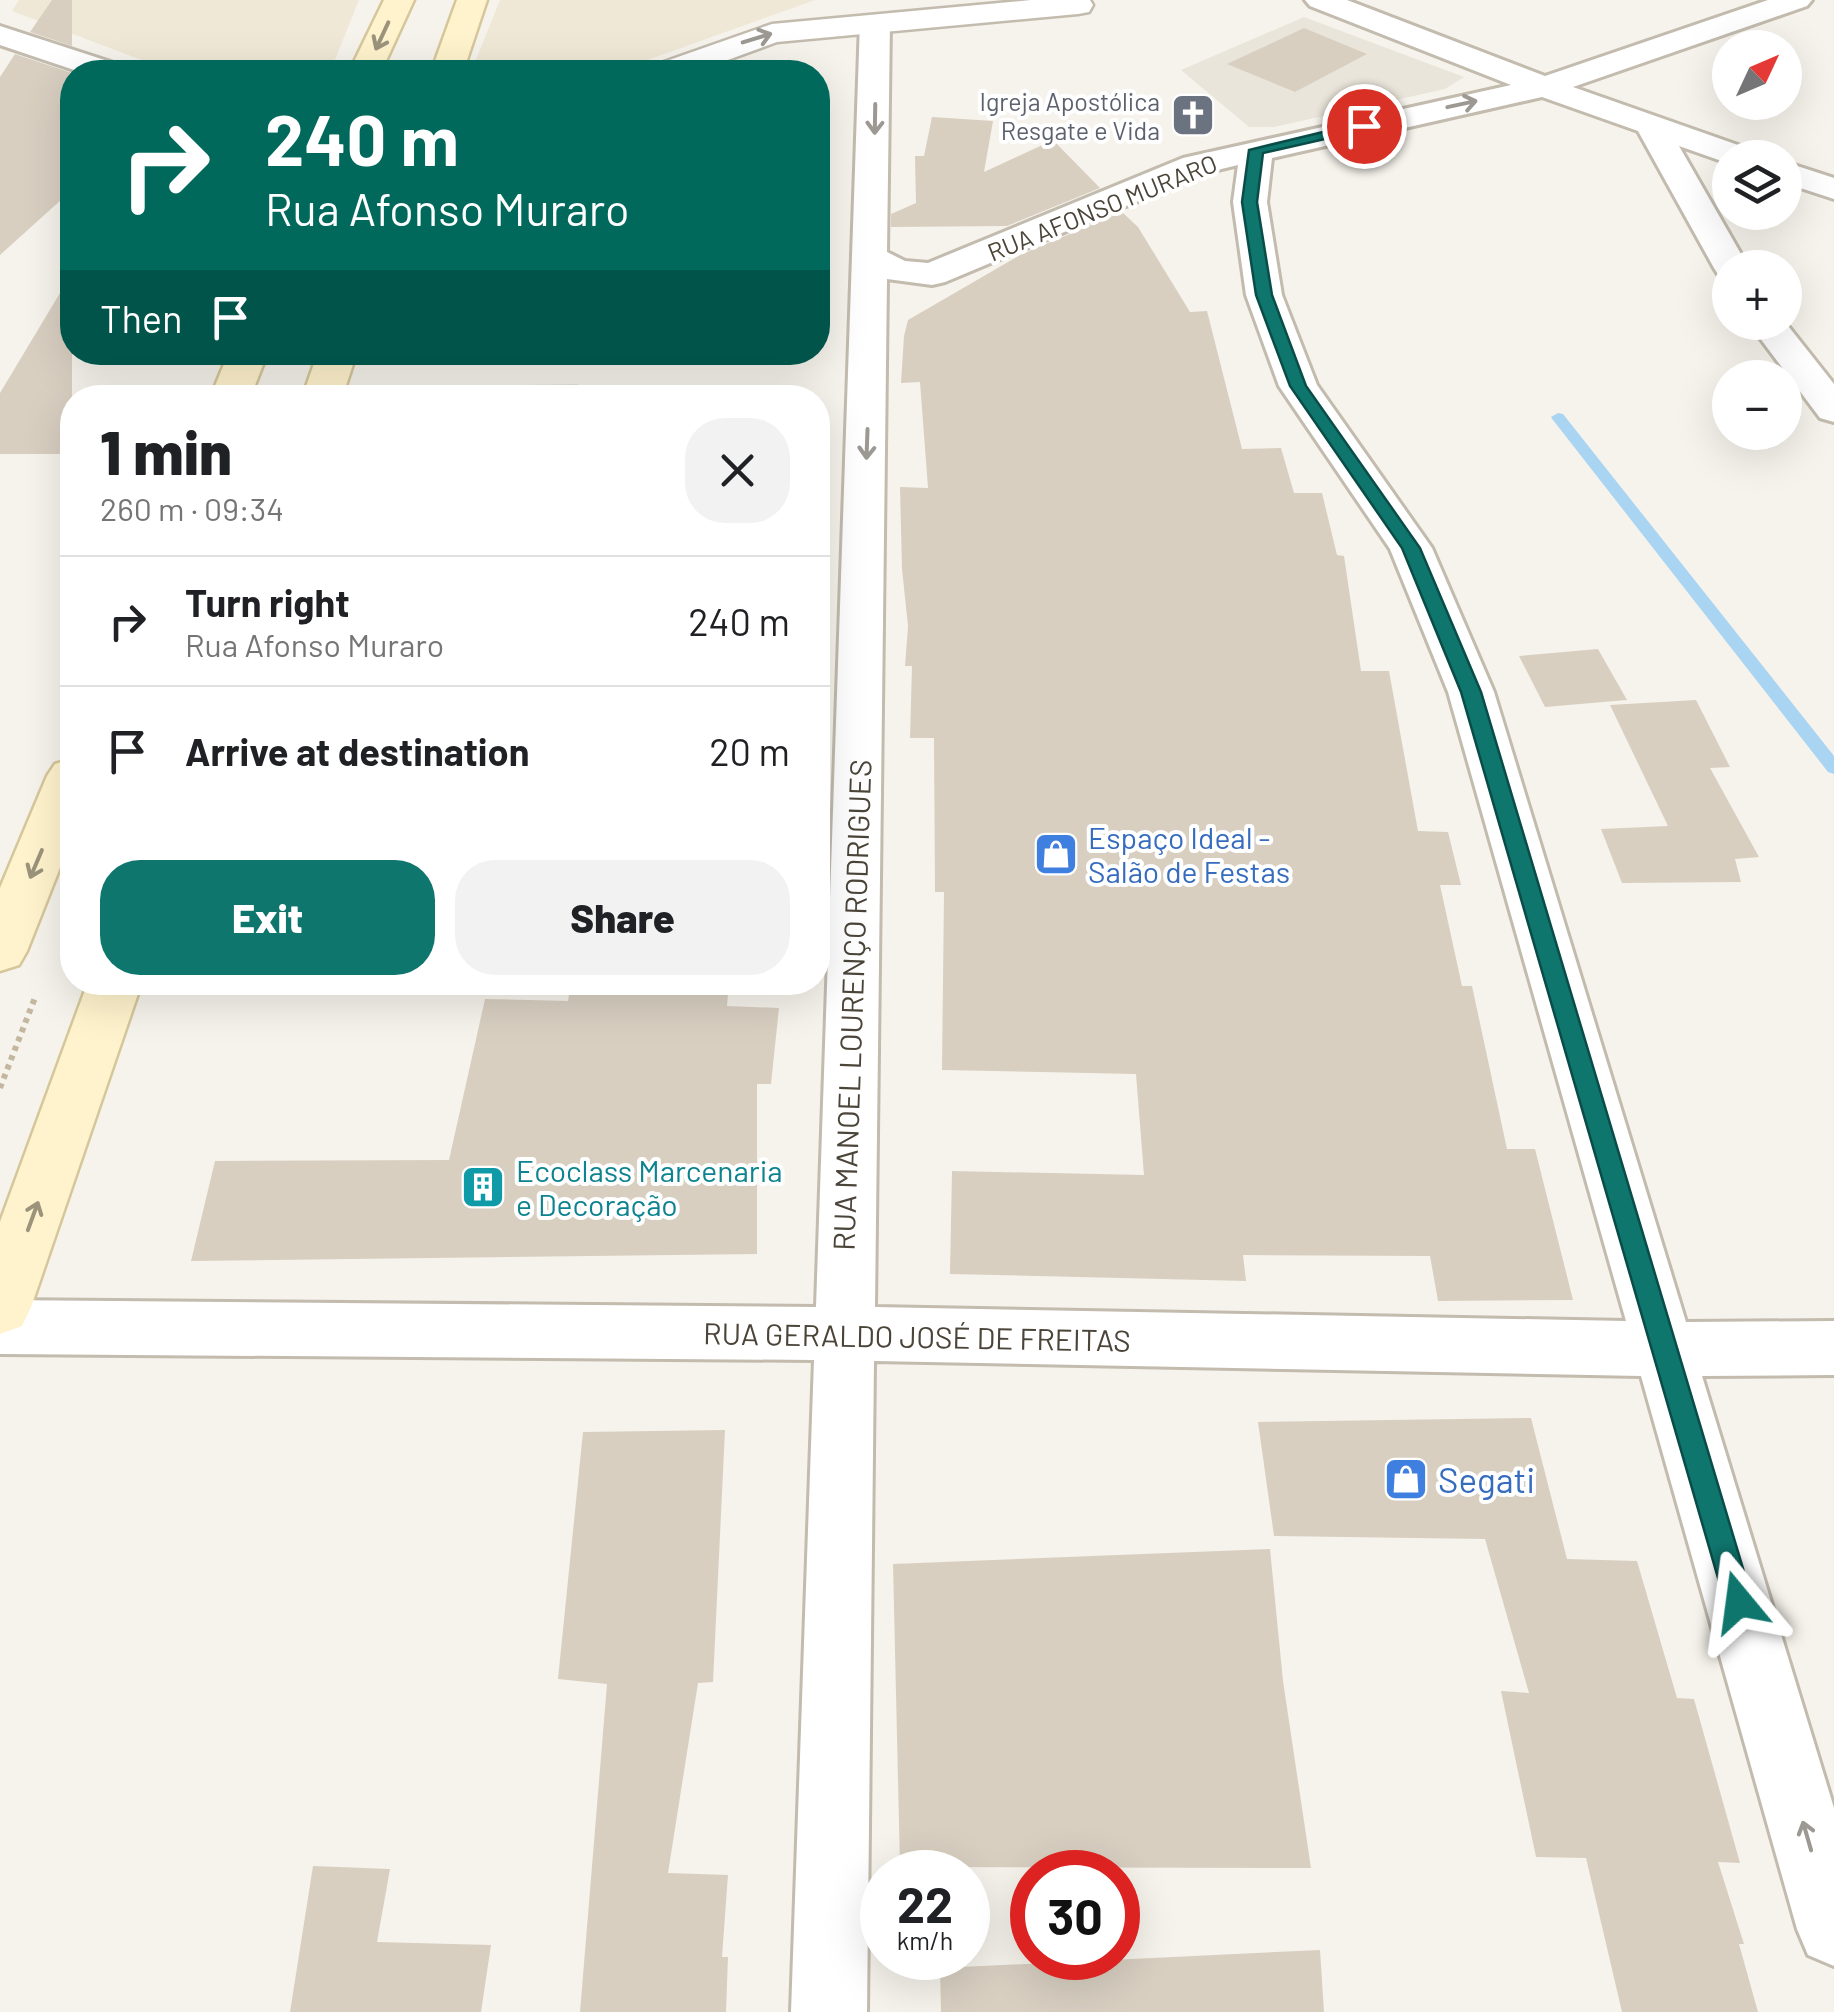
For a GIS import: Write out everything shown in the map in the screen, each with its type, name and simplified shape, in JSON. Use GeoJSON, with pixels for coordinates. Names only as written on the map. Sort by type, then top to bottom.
{"type":"FeatureCollection","features":[{"type":"Feature","properties":{"kind":"main road"},"geometry":{"type":"LineString","coordinates":[[371,60],[399,0]]}},
{"type":"Feature","properties":{"kind":"main road"},"geometry":{"type":"LineString","coordinates":[[450,60],[472,0]]}},
{"type":"Feature","properties":{"kind":"main road"},"geometry":{"type":"LineString","coordinates":[[0,952],[60,805]]}},
{"type":"Feature","properties":{"kind":"main road"},"geometry":{"type":"LineString","coordinates":[[0,1308],[110,995]]}},
{"type":"Feature","properties":{"kind":"street"},"geometry":{"type":"LineString","coordinates":[[968,0],[1012,5],[1093,3]]}},
{"type":"Feature","properties":{"kind":"street"},"geometry":{"type":"LineString","coordinates":[[1320,0],[1712,147]]}},
{"type":"Feature","properties":{"kind":"street","name":"RUA AFONSO MURARO"},"geometry":{"type":"LineString","coordinates":[[872,258],[897,272],[932,274],[1195,165],[1544,86],[1796,0]]}},
{"type":"Feature","properties":{"kind":"street"},"geometry":{"type":"LineString","coordinates":[[699,60],[772,34],[872,11],[1093,3]]}},
{"type":"Feature","properties":{"kind":"street","name":"RUA MANOEL LOURENÇO RODRIGUES"},"geometry":{"type":"LineString","coordinates":[[829,2012],[842,1333],[872,258],[872,11]]}},
{"type":"Feature","properties":{"kind":"street"},"geometry":{"type":"LineString","coordinates":[[0,35],[74,60]]}},
{"type":"Feature","properties":{"kind":"street"},"geometry":{"type":"LineString","coordinates":[[1651,126],[1722,250]]}},
{"type":"Feature","properties":{"kind":"street"},"geometry":{"type":"LineString","coordinates":[[1256,150],[1250,202],[1264,295],[1298,386],[1411,548],[1471,692],[1834,1929]]}},
{"type":"Feature","properties":{"kind":"street"},"geometry":{"type":"LineString","coordinates":[[1802,178],[1834,189]]}},
{"type":"Feature","properties":{"kind":"street"},"geometry":{"type":"LineString","coordinates":[[1780,340],[1834,410]]}},
{"type":"Feature","properties":{"kind":"street","name":"RUA GERALDO JOSÉ DE FREITAS"},"geometry":{"type":"LineString","coordinates":[[0,1327],[842,1333],[1834,1348]]}},
{"type":"Feature","properties":{"kind":"shaded area"},"geometry":{"type":"Polygon","coordinates":[[[19,0],[359,0],[335,60],[141,60],[12,11],[19,0]]]}},
{"type":"Feature","properties":{"kind":"shaded area"},"geometry":{"type":"Polygon","coordinates":[[[500,0],[815,0],[648,60],[476,60],[500,0]]]}},
{"type":"Feature","properties":{"kind":"shaded area"},"geometry":{"type":"Polygon","coordinates":[[[1304,17],[1464,77],[1445,89],[1274,127],[1249,127],[1181,70],[1304,17]]]}},
{"type":"Feature","properties":{"kind":"building"},"geometry":{"type":"Polygon","coordinates":[[[52,0],[72,0],[72,46],[30,32],[52,0]]]}},
{"type":"Feature","properties":{"kind":"building"},"geometry":{"type":"Polygon","coordinates":[[[1304,28],[1367,54],[1295,92],[1227,64],[1304,28]]]}},
{"type":"Feature","properties":{"kind":"building"},"geometry":{"type":"Polygon","coordinates":[[[15,54],[60,69],[60,201],[0,255],[0,77],[15,54]]]}},
{"type":"Feature","properties":{"kind":"building"},"geometry":{"type":"Polygon","coordinates":[[[932,117],[993,121],[984,172],[1053,140],[1100,188],[1007,226],[891,227],[891,214],[916,203],[915,156],[924,156],[932,117]]]}},
{"type":"Feature","properties":{"kind":"building"},"geometry":{"type":"Polygon","coordinates":[[[1122,212],[1138,227],[1190,312],[1207,311],[1242,449],[1281,448],[1294,493],[1322,493],[1337,555],[1344,556],[1361,671],[1389,671],[1418,831],[1448,832],[1461,885],[1440,885],[1462,986],[1472,986],[1507,1149],[1535,1149],[1573,1300],[1438,1301],[1430,1256],[1243,1255],[1246,1281],[950,1274],[952,1171],[1144,1175],[1136,1074],[942,1070],[944,892],[935,892],[934,738],[910,738],[912,666],[905,666],[908,626],[900,487],[928,488],[920,382],[901,383],[904,336],[908,320],[1022,254],[1122,212]]]}},
{"type":"Feature","properties":{"kind":"building"},"geometry":{"type":"Polygon","coordinates":[[[60,293],[60,365],[72,365],[72,385],[60,385],[60,454],[0,454],[0,393],[60,293]]]}},
{"type":"Feature","properties":{"kind":"building"},"geometry":{"type":"Polygon","coordinates":[[[1598,649],[1627,700],[1545,707],[1519,656],[1598,649]]]}},
{"type":"Feature","properties":{"kind":"building"},"geometry":{"type":"Polygon","coordinates":[[[1696,700],[1730,767],[1710,768],[1759,857],[1735,859],[1741,882],[1622,883],[1601,829],[1668,826],[1610,705],[1696,700]]]}},
{"type":"Feature","properties":{"kind":"building"},"geometry":{"type":"Polygon","coordinates":[[[569,995],[728,995],[727,1006],[779,1008],[771,1084],[757,1084],[757,1254],[191,1261],[215,1161],[449,1160],[485,999],[568,1001],[569,995]]]}},
{"type":"Feature","properties":{"kind":"building"},"geometry":{"type":"Polygon","coordinates":[[[1531,1418],[1567,1559],[1637,1561],[1677,1698],[1694,1699],[1740,1863],[1718,1862],[1744,1944],[1739,1944],[1758,2012],[1622,2012],[1586,1858],[1536,1857],[1501,1691],[1529,1693],[1485,1539],[1274,1536],[1258,1422],[1531,1418]]]}},
{"type":"Feature","properties":{"kind":"building"},"geometry":{"type":"Polygon","coordinates":[[[725,1430],[713,1682],[698,1683],[668,1873],[728,1875],[722,1957],[728,1957],[726,2012],[580,2012],[607,1684],[558,1679],[583,1432],[725,1430]]]}},
{"type":"Feature","properties":{"kind":"building"},"geometry":{"type":"Polygon","coordinates":[[[1270,1549],[1283,1681],[1311,1868],[1140,1868],[1140,1850],[1010,1850],[1010,1867],[990,1867],[990,1850],[900,1850],[893,1564],[1270,1549]]]}},
{"type":"Feature","properties":{"kind":"building"},"geometry":{"type":"Polygon","coordinates":[[[313,1866],[390,1869],[377,1942],[491,1945],[481,2012],[290,2012],[313,1866]]]}},
{"type":"Feature","properties":{"kind":"building"},"geometry":{"type":"Polygon","coordinates":[[[1320,1950],[1324,2012],[941,2012],[940,1980],[990,1980],[990,1966],[1010,1965],[1010,1980],[1140,1980],[1140,1959],[1320,1950]]]}},
{"type":"Feature","properties":{"kind":"waterway"},"geometry":{"type":"LineString","coordinates":[[1558,417],[1834,768]]}},
{"type":"Feature","properties":{"kind":"place","name":"Igreja Apostólica Resgate e Vida"},"geometry":{"type":"Point","coordinates":[1193,115]}},
{"type":"Feature","properties":{"kind":"place","name":"Espaço Ideal - Salão de Festas"},"geometry":{"type":"Point","coordinates":[1056,854]}},
{"type":"Feature","properties":{"kind":"place","name":"Ecoclass Marcenaria e Decoração"},"geometry":{"type":"Point","coordinates":[483,1187]}},
{"type":"Feature","properties":{"kind":"place","name":"Segati"},"geometry":{"type":"Point","coordinates":[1406,1479]}},
{"type":"Feature","properties":{"kind":"route"},"geometry":{"type":"LineString","coordinates":[[1364,126],[1256,150],[1250,202],[1264,295],[1298,386],[1411,548],[1471,692],[1739,1602]]}}]}
